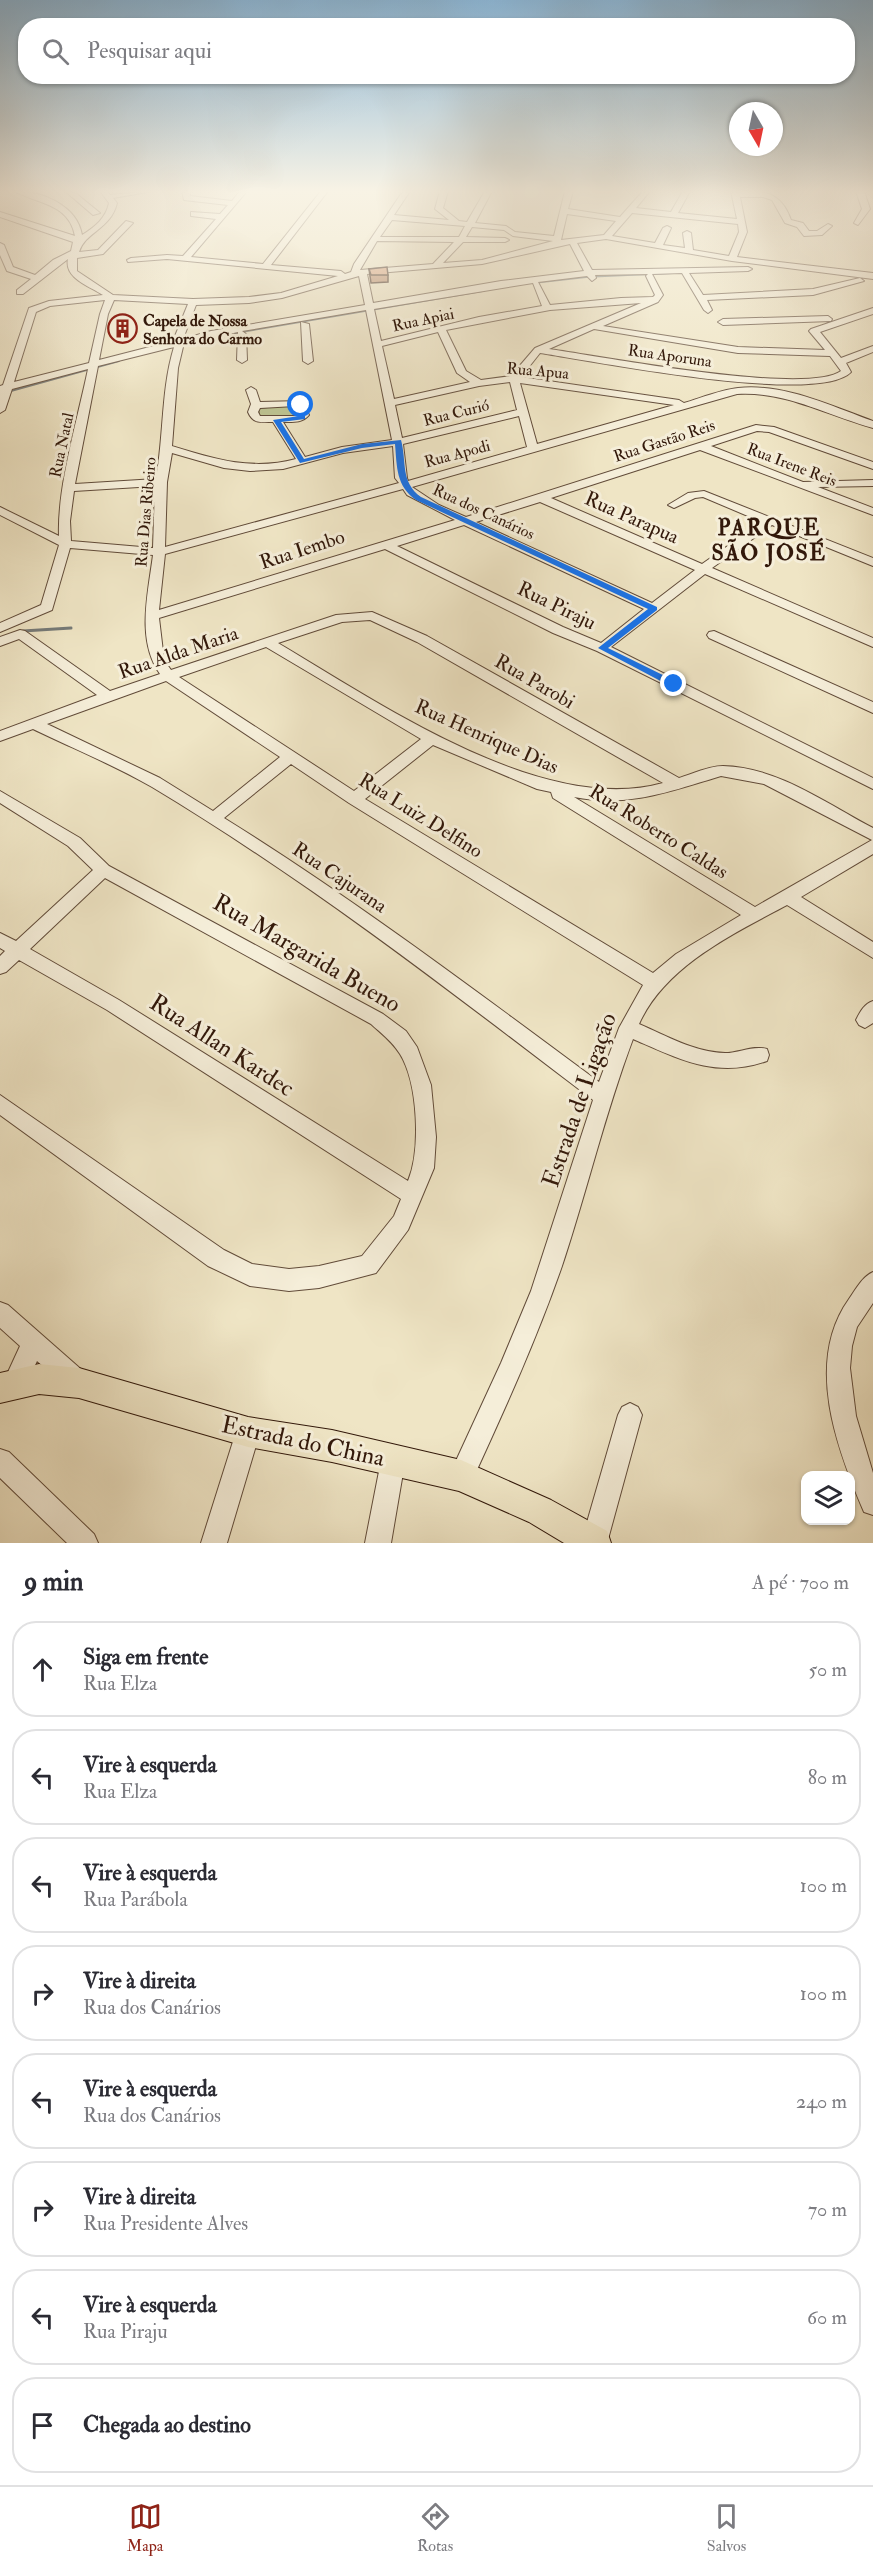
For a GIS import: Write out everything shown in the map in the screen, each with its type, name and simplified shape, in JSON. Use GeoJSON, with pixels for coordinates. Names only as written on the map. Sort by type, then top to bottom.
{"type":"FeatureCollection","features":[{"type":"Feature","properties":{"kind":"main road","name":"Estrada do China"},"geometry":{"type":"LineString","coordinates":[[7,1386],[39,1379],[79,1383],[248,1432],[332,1446],[462,1476],[540,1511],[594,1543]]}},
{"type":"Feature","properties":{"kind":"street"},"geometry":{"type":"LineString","coordinates":[[8,263],[10,269],[36,278]]}},
{"type":"Feature","properties":{"kind":"street"},"geometry":{"type":"LineString","coordinates":[[20,292],[55,263]]}},
{"type":"Feature","properties":{"kind":"street"},"geometry":{"type":"LineString","coordinates":[[73,263],[73,272],[111,297]]}},
{"type":"Feature","properties":{"kind":"street"},"geometry":{"type":"LineString","coordinates":[[219,263],[356,273],[466,263]]}},
{"type":"Feature","properties":{"kind":"street"},"geometry":{"type":"LineString","coordinates":[[265,267],[268,263]]}},
{"type":"Feature","properties":{"kind":"street"},"geometry":{"type":"LineString","coordinates":[[0,410],[32,310],[49,304],[111,297],[193,302],[260,299],[356,273],[361,263]]}},
{"type":"Feature","properties":{"kind":"street"},"geometry":{"type":"LineString","coordinates":[[435,267],[439,263]]}},
{"type":"Feature","properties":{"kind":"street"},"geometry":{"type":"LineString","coordinates":[[584,263],[591,276]]}},
{"type":"Feature","properties":{"kind":"street"},"geometry":{"type":"LineString","coordinates":[[762,263],[843,275],[861,281]]}},
{"type":"Feature","properties":{"kind":"street"},"geometry":{"type":"LineString","coordinates":[[861,281],[873,265]]}},
{"type":"Feature","properties":{"kind":"street"},"geometry":{"type":"LineString","coordinates":[[4,392],[177,344],[369,310],[591,276],[650,276],[661,273],[687,274],[799,268]]}},
{"type":"Feature","properties":{"kind":"street"},"geometry":{"type":"LineString","coordinates":[[177,344],[304,324],[501,284],[591,276],[775,270]]}},
{"type":"Feature","properties":{"kind":"street","name":"Rua dos Canários"},"geometry":{"type":"LineString","coordinates":[[356,273],[369,310],[398,442],[404,484],[419,498],[654,609]]}},
{"type":"Feature","properties":{"kind":"street"},"geometry":{"type":"LineString","coordinates":[[687,274],[708,310]]}},
{"type":"Feature","properties":{"kind":"street"},"geometry":{"type":"LineString","coordinates":[[650,276],[658,290],[659,295],[655,300]]}},
{"type":"Feature","properties":{"kind":"street"},"geometry":{"type":"LineString","coordinates":[[703,298],[813,292],[873,277]]}},
{"type":"Feature","properties":{"kind":"street"},"geometry":{"type":"LineString","coordinates":[[536,284],[547,308]]}},
{"type":"Feature","properties":{"kind":"street","name":"Rua Natal"},"geometry":{"type":"LineString","coordinates":[[0,628],[41,612],[49,601],[65,544],[64,521],[69,488],[104,314],[111,297]]}},
{"type":"Feature","properties":{"kind":"street","name":"Rua Apiai"},"geometry":{"type":"LineString","coordinates":[[376,345],[547,308],[610,300],[655,300]]}},
{"type":"Feature","properties":{"kind":"street","name":"Rua Aporuna"},"geometry":{"type":"LineString","coordinates":[[514,379],[538,350],[655,300]]}},
{"type":"Feature","properties":{"kind":"street","name":"Rua Dias Ribeiro"},"geometry":{"type":"LineString","coordinates":[[169,677],[157,660],[153,642],[152,616],[159,552],[161,483],[168,448],[173,368],[177,344],[193,302]]}},
{"type":"Feature","properties":{"kind":"street"},"geometry":{"type":"LineString","coordinates":[[764,387],[808,372],[844,376],[846,372],[819,337],[816,329],[873,311]]}},
{"type":"Feature","properties":{"kind":"street"},"geometry":{"type":"LineString","coordinates":[[723,322],[849,318]]}},
{"type":"Feature","properties":{"kind":"street"},"geometry":{"type":"LineString","coordinates":[[304,324],[308,361]]}},
{"type":"Feature","properties":{"kind":"street","name":"Rua Aporuna"},"geometry":{"type":"LineString","coordinates":[[595,327],[738,350],[831,353]]}},
{"type":"Feature","properties":{"kind":"street"},"geometry":{"type":"LineString","coordinates":[[441,330],[462,373],[479,383]]}},
{"type":"Feature","properties":{"kind":"street"},"geometry":{"type":"LineString","coordinates":[[241,334],[242,360]]}},
{"type":"Feature","properties":{"kind":"street"},"geometry":{"type":"LineString","coordinates":[[839,362],[873,349]]}},
{"type":"Feature","properties":{"kind":"street","name":"Rua Aporuna"},"geometry":{"type":"LineString","coordinates":[[538,350],[764,387]]}},
{"type":"Feature","properties":{"kind":"street"},"geometry":{"type":"LineString","coordinates":[[796,352],[808,372]]}},
{"type":"Feature","properties":{"kind":"street"},"geometry":{"type":"LineString","coordinates":[[514,379],[521,412],[533,449]]}},
{"type":"Feature","properties":{"kind":"street","name":"Rua Apua"},"geometry":{"type":"LineString","coordinates":[[390,403],[479,383],[514,379],[685,404]]}},
{"type":"Feature","properties":{"kind":"street"},"geometry":{"type":"LineString","coordinates":[[764,387],[871,422]]}},
{"type":"Feature","properties":{"kind":"street","name":"Rua Apodi"},"geometry":{"type":"LineString","coordinates":[[159,552],[533,449],[736,390],[764,387]]}},
{"type":"Feature","properties":{"kind":"street"},"geometry":{"type":"LineString","coordinates":[[251,390],[256,405],[253,412],[256,419],[303,418],[301,405],[256,405]]}},
{"type":"Feature","properties":{"kind":"street","name":"Rua Curió"},"geometry":{"type":"LineString","coordinates":[[168,448],[197,459],[237,467],[273,467],[352,448],[398,442],[521,412]]}},
{"type":"Feature","properties":{"kind":"street"},"geometry":{"type":"LineString","coordinates":[[277,420],[302,461]]}},
{"type":"Feature","properties":{"kind":"street","name":"Rua Gastão Reis"},"geometry":{"type":"LineString","coordinates":[[464,520],[541,498],[751,429],[766,428],[873,466]]}},
{"type":"Feature","properties":{"kind":"street","name":"Rua Irene Reis"},"geometry":{"type":"LineString","coordinates":[[700,446],[873,512]]}},
{"type":"Feature","properties":{"kind":"street"},"geometry":{"type":"LineString","coordinates":[[69,488],[161,483]]}},
{"type":"Feature","properties":{"kind":"street"},"geometry":{"type":"LineString","coordinates":[[798,484],[873,483]]}},
{"type":"Feature","properties":{"kind":"street"},"geometry":{"type":"LineString","coordinates":[[674,505],[692,495],[704,494],[873,562]]}},
{"type":"Feature","properties":{"kind":"street","name":"Rua Parapua"},"geometry":{"type":"LineString","coordinates":[[541,498],[873,643]]}},
{"type":"Feature","properties":{"kind":"street"},"geometry":{"type":"LineString","coordinates":[[0,510],[65,544],[159,552]]}},
{"type":"Feature","properties":{"kind":"street","name":"Rua Iembo"},"geometry":{"type":"LineString","coordinates":[[152,616],[464,520]]}},
{"type":"Feature","properties":{"kind":"street"},"geometry":{"type":"LineString","coordinates":[[602,648],[702,570],[769,522]]}},
{"type":"Feature","properties":{"kind":"street","name":"Rua Piraju"},"geometry":{"type":"LineString","coordinates":[[384,543],[558,630],[602,648],[873,784]]}},
{"type":"Feature","properties":{"kind":"street","name":"Rua Alda Maria"},"geometry":{"type":"LineString","coordinates":[[0,736],[266,642],[341,618],[372,616]]}},
{"type":"Feature","properties":{"kind":"street","name":"Rua Parobi"},"geometry":{"type":"LineString","coordinates":[[372,616],[422,639],[677,784]]}},
{"type":"Feature","properties":{"kind":"street"},"geometry":{"type":"LineString","coordinates":[[0,642],[20,634],[108,696]]}},
{"type":"Feature","properties":{"kind":"street"},"geometry":{"type":"LineString","coordinates":[[714,635],[873,708]]}},
{"type":"Feature","properties":{"kind":"street","name":"Rua Henrique Dias"},"geometry":{"type":"LineString","coordinates":[[266,642],[431,739],[542,785],[604,797],[625,796],[721,771],[749,774],[769,780],[873,835]]}},
{"type":"Feature","properties":{"kind":"street","name":"Rua Luiz Delfino"},"geometry":{"type":"LineString","coordinates":[[169,677],[354,799],[654,984]]}},
{"type":"Feature","properties":{"kind":"street","name":"Rua Cajurana"},"geometry":{"type":"LineString","coordinates":[[35,724],[145,776],[293,869],[398,942],[603,1096]]}},
{"type":"Feature","properties":{"kind":"street"},"geometry":{"type":"LineString","coordinates":[[354,799],[431,739]]}},
{"type":"Feature","properties":{"kind":"street"},"geometry":{"type":"LineString","coordinates":[[213,819],[290,757]]}},
{"type":"Feature","properties":{"kind":"street","name":"Rua Roberto Caldas"},"geometry":{"type":"LineString","coordinates":[[542,785],[587,809],[753,914]]}},
{"type":"Feature","properties":{"kind":"street","name":"Rua Margarida Bueno"},"geometry":{"type":"LineString","coordinates":[[0,796],[74,842],[103,870],[377,1018],[399,1037],[410,1053],[421,1085],[426,1137],[424,1168],[414,1196],[400,1223],[368,1265],[319,1277],[289,1280],[250,1275],[216,1258],[0,1104]]}},
{"type":"Feature","properties":{"kind":"street","name":"Estrada de Ligação"},"geometry":{"type":"LineString","coordinates":[[462,1476],[522,1346],[552,1262],[603,1096],[628,1028],[654,984],[697,949],[753,914],[841,868],[873,846]]}},
{"type":"Feature","properties":{"kind":"street"},"geometry":{"type":"LineString","coordinates":[[0,967],[103,870]]}},
{"type":"Feature","properties":{"kind":"street"},"geometry":{"type":"LineString","coordinates":[[788,897],[873,951]]}},
{"type":"Feature","properties":{"kind":"street","name":"Rua Allan Kardec"},"geometry":{"type":"LineString","coordinates":[[0,940],[113,1005],[414,1196]]}},
{"type":"Feature","properties":{"kind":"street"},"geometry":{"type":"LineString","coordinates":[[628,1028],[700,1058],[734,1063],[760,1055]]}},
{"type":"Feature","properties":{"kind":"street"},"geometry":{"type":"LineString","coordinates":[[873,1283],[845,1326],[839,1359],[839,1394],[864,1484],[873,1503]]}},
{"type":"Feature","properties":{"kind":"street"},"geometry":{"type":"LineString","coordinates":[[0,1313],[79,1383]]}},
{"type":"Feature","properties":{"kind":"street"},"geometry":{"type":"LineString","coordinates":[[7,1386],[34,1342]]}},
{"type":"Feature","properties":{"kind":"street"},"geometry":{"type":"LineString","coordinates":[[594,1543],[630,1415]]}},
{"type":"Feature","properties":{"kind":"street"},"geometry":{"type":"LineString","coordinates":[[214,1543],[248,1432]]}},
{"type":"Feature","properties":{"kind":"street"},"geometry":{"type":"LineString","coordinates":[[0,1461],[84,1543]]}},
{"type":"Feature","properties":{"kind":"street"},"geometry":{"type":"LineString","coordinates":[[378,1543],[393,1461]]}},
{"type":"Feature","properties":{"kind":"green space"},"geometry":{"type":"Polygon","coordinates":[[[297,405],[299,417],[260,420],[258,408],[297,405]]]}},
{"type":"Feature","properties":{"kind":"building"},"geometry":{"type":"Polygon","coordinates":[[[387,267],[388,275],[371,275],[369,269],[387,267]]]}},
{"type":"Feature","properties":{"kind":"waterway"},"geometry":{"type":"LineString","coordinates":[[535,283],[588,277],[678,273]]}},
{"type":"Feature","properties":{"kind":"waterway"},"geometry":{"type":"LineString","coordinates":[[225,335],[484,291]]}},
{"type":"Feature","properties":{"kind":"waterway"},"geometry":{"type":"LineString","coordinates":[[0,394],[119,361]]}},
{"type":"Feature","properties":{"kind":"waterway"},"geometry":{"type":"LineString","coordinates":[[23,631],[71,628]]}},
{"type":"Feature","properties":{"kind":"place","name":"Capela de Nossa Senhora do Carmo"},"geometry":{"type":"Point","coordinates":[122,329]}},
{"type":"Feature","properties":{"kind":"district","name":"PARQUE SÃO JOSÉ"},"geometry":{"type":"Point","coordinates":[769,540]}},
{"type":"Feature","properties":{"kind":"route"},"geometry":{"type":"LineString","coordinates":[[301,405],[303,418],[277,420],[302,461],[362,446],[398,442],[401,478],[411,493],[435,507],[654,609],[602,648],[674,684]]}}]}
